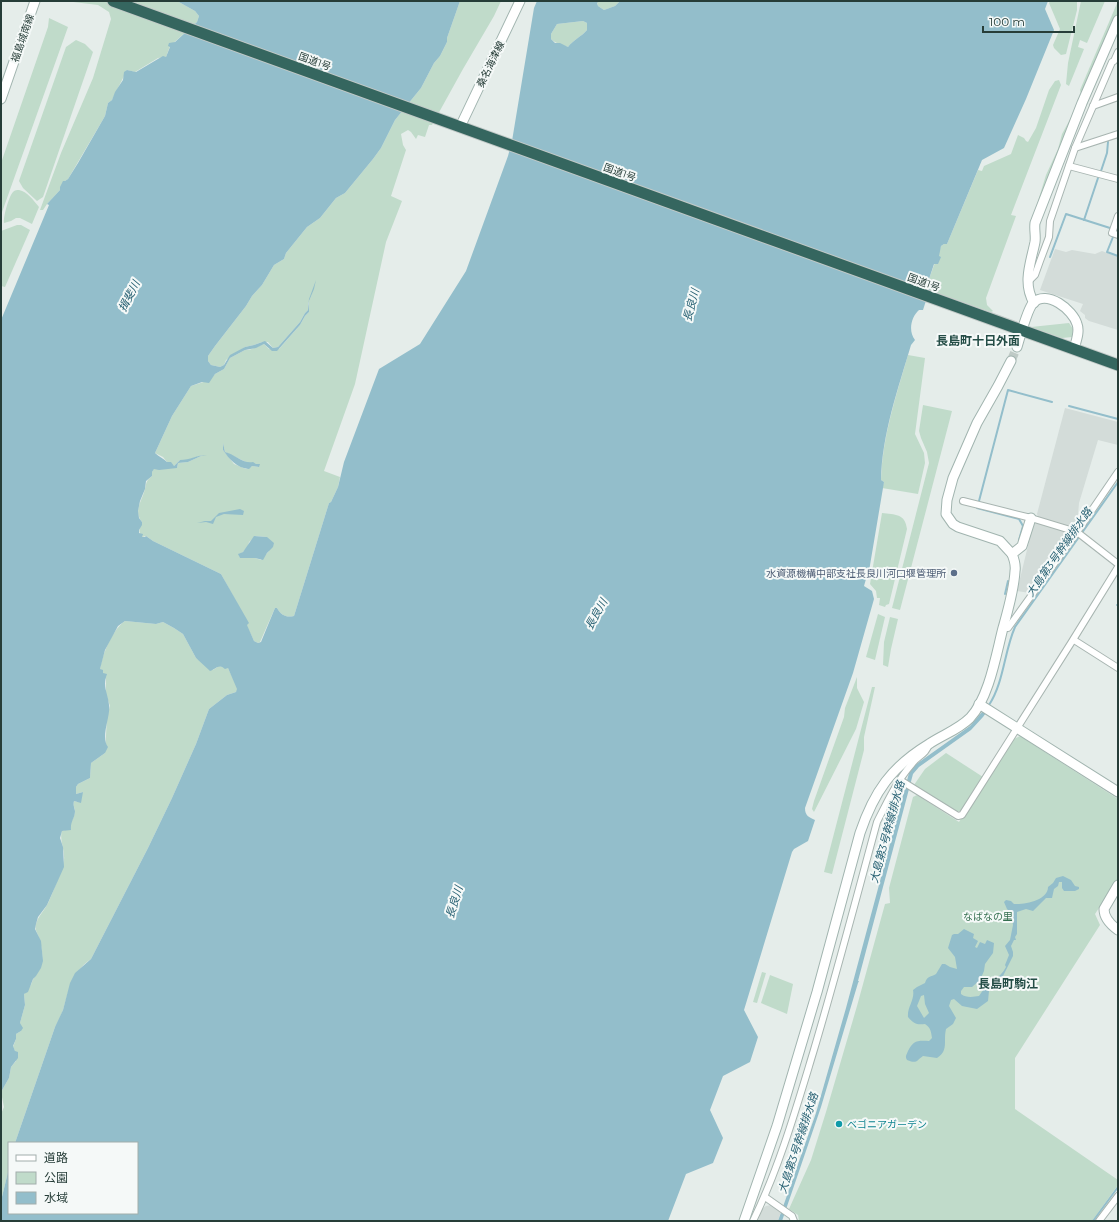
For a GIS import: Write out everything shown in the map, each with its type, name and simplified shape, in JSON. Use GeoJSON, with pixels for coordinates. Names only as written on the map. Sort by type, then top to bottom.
{"type":"FeatureCollection","features":[{"type":"Feature","properties":{"kind":"highway","name":"国道1号"},"geometry":{"type":"LineString","coordinates":[[113,1],[461,124],[1118,365]]}},
{"type":"Feature","properties":{"kind":"street","name":"福島城南線"},"geometry":{"type":"LineString","coordinates":[[1,99],[35,1]]}},
{"type":"Feature","properties":{"kind":"street","name":"桑名海津線"},"geometry":{"type":"LineString","coordinates":[[461,124],[520,1]]}},
{"type":"Feature","properties":{"kind":"street"},"geometry":{"type":"LineString","coordinates":[[1034,303],[1029,293],[1028,282],[1030,258],[1036,240],[1034,228],[1037,217],[1082,103],[1118,20]]}},
{"type":"Feature","properties":{"kind":"street"},"geometry":{"type":"LineString","coordinates":[[1028,282],[1035,275],[1049,237],[1050,220],[1075,148],[1112,62],[1114,61],[1118,52]]}},
{"type":"Feature","properties":{"kind":"street"},"geometry":{"type":"LineString","coordinates":[[1093,106],[1118,97]]}},
{"type":"Feature","properties":{"kind":"street"},"geometry":{"type":"LineString","coordinates":[[1075,148],[1118,134]]}},
{"type":"Feature","properties":{"kind":"street"},"geometry":{"type":"LineString","coordinates":[[1069,166],[1118,179]]}},
{"type":"Feature","properties":{"kind":"street"},"geometry":{"type":"LineString","coordinates":[[1118,216],[1112,233],[1118,235]]}},
{"type":"Feature","properties":{"kind":"street"},"geometry":{"type":"LineString","coordinates":[[1017,347],[1031,306],[1042,299],[1051,299],[1064,307],[1072,315],[1078,329],[1074,349]]}},
{"type":"Feature","properties":{"kind":"street"},"geometry":{"type":"LineString","coordinates":[[985,707],[985,693],[1003,628],[1016,571],[1015,563],[1012,554],[1000,541],[953,524],[946,514],[946,508],[953,478],[974,430],[983,410],[1011,361]]}},
{"type":"Feature","properties":{"kind":"street"},"geometry":{"type":"LineString","coordinates":[[1003,628],[1008,628],[1079,534],[1118,472]]}},
{"type":"Feature","properties":{"kind":"street"},"geometry":{"type":"LineString","coordinates":[[963,501],[1031,518],[1079,534],[1118,564]]}},
{"type":"Feature","properties":{"kind":"street"},"geometry":{"type":"LineString","coordinates":[[1012,554],[1022,546],[1031,518]]}},
{"type":"Feature","properties":{"kind":"street"},"geometry":{"type":"LineString","coordinates":[[902,782],[958,816],[962,815],[1074,640],[1118,567]]}},
{"type":"Feature","properties":{"kind":"street"},"geometry":{"type":"LineString","coordinates":[[1074,640],[1118,668]]}},
{"type":"Feature","properties":{"kind":"street"},"geometry":{"type":"LineString","coordinates":[[985,707],[1118,792]]}},
{"type":"Feature","properties":{"kind":"street"},"geometry":{"type":"LineString","coordinates":[[744,1221],[777,1126],[818,992],[866,814],[882,785],[901,764],[930,743],[958,728],[985,707]]}},
{"type":"Feature","properties":{"kind":"street"},"geometry":{"type":"LineString","coordinates":[[753,1221],[765,1197],[800,1098],[877,822],[902,782],[911,764],[927,751],[930,743]]}},
{"type":"Feature","properties":{"kind":"street"},"geometry":{"type":"LineString","coordinates":[[1118,885],[1104,909],[1106,918],[1118,930]]}},
{"type":"Feature","properties":{"kind":"street"},"geometry":{"type":"LineString","coordinates":[[1099,1221],[1118,1196]]}},
{"type":"Feature","properties":{"kind":"street"},"geometry":{"type":"LineString","coordinates":[[765,1197],[792,1216],[794,1221]]}},
{"type":"Feature","properties":{"kind":"shaded area"},"geometry":{"type":"Polygon","coordinates":[[[1055,249],[1066,252],[1072,250],[1095,254],[1102,251],[1118,257],[1118,330],[1089,321],[1080,311],[1083,304],[1040,290],[1055,249]]]}},
{"type":"Feature","properties":{"kind":"shaded area"},"geometry":{"type":"Polygon","coordinates":[[[1065,408],[1118,422],[1118,445],[1098,440],[1079,503],[1076,528],[1039,519],[1037,514],[1065,408]]]}},
{"type":"Feature","properties":{"kind":"shaded area"},"geometry":{"type":"Polygon","coordinates":[[[1036,523],[1071,533],[1071,536],[1030,593],[1017,591],[1033,525],[1036,523]]]}},
{"type":"Feature","properties":{"kind":"shaded area"},"geometry":{"type":"Polygon","coordinates":[[[771,1205],[781,1211],[778,1221],[758,1221],[762,1209],[771,1205]]]}},
{"type":"Feature","properties":{"kind":"green space"},"geometry":{"type":"Polygon","coordinates":[[[65,1],[177,1],[195,11],[199,16],[197,22],[170,46],[166,57],[158,58],[135,72],[127,70],[112,100],[108,103],[105,116],[68,179],[43,210],[40,210],[61,153],[93,78],[111,19],[109,12],[98,5],[65,1]]]}},
{"type":"Feature","properties":{"kind":"green space"},"geometry":{"type":"Polygon","coordinates":[[[460,1],[501,1],[432,125],[429,125],[425,137],[418,135],[416,139],[408,130],[401,134],[403,145],[406,150],[391,196],[402,201],[386,242],[355,384],[324,471],[340,477],[338,487],[331,502],[329,503],[294,616],[289,617],[284,615],[277,608],[275,608],[260,642],[258,643],[254,641],[246,624],[248,623],[221,574],[153,541],[146,536],[142,537],[139,530],[142,522],[139,518],[138,510],[147,482],[152,476],[154,468],[177,468],[178,463],[188,462],[203,455],[187,460],[180,460],[174,466],[167,462],[163,457],[155,453],[172,416],[191,386],[210,380],[215,374],[224,369],[230,358],[245,350],[249,350],[264,344],[269,349],[279,349],[309,312],[309,301],[308,310],[300,322],[278,347],[273,348],[268,342],[262,342],[245,347],[226,360],[224,365],[220,367],[211,365],[208,361],[208,356],[252,296],[262,285],[274,265],[284,259],[286,253],[307,227],[320,218],[336,198],[345,193],[381,148],[395,120],[421,88],[434,63],[440,56],[447,42],[447,38],[460,1]],[[223,443],[223,450],[234,464],[246,469],[252,466],[259,467],[256,464],[248,463],[225,452],[223,443]],[[256,536],[249,542],[246,550],[239,554],[240,558],[255,558],[261,560],[269,551],[267,537],[256,536]]]}},
{"type":"Feature","properties":{"kind":"green space"},"geometry":{"type":"Polygon","coordinates":[[[620,1],[615,6],[604,10],[598,6],[597,2],[620,1]]]}},
{"type":"Feature","properties":{"kind":"green space"},"geometry":{"type":"Polygon","coordinates":[[[1050,1],[1077,1],[1077,10],[1066,54],[1061,55],[1053,45],[1060,29],[1049,3],[1050,1]]]}},
{"type":"Feature","properties":{"kind":"green space"},"geometry":{"type":"Polygon","coordinates":[[[1081,1],[1105,1],[1087,43],[1080,40],[1078,47],[1084,49],[1069,86],[1066,84],[1068,63],[1081,1]]]}},
{"type":"Feature","properties":{"kind":"green space"},"geometry":{"type":"Polygon","coordinates":[[[1118,1],[1118,13],[1083,94],[1081,94],[1080,90],[1118,1]]]}},
{"type":"Feature","properties":{"kind":"green space"},"geometry":{"type":"Polygon","coordinates":[[[49,18],[68,27],[1,215],[1,163],[48,27],[49,18]]]}},
{"type":"Feature","properties":{"kind":"green space"},"geometry":{"type":"Polygon","coordinates":[[[583,21],[587,23],[587,30],[568,47],[551,39],[551,34],[557,24],[583,21]]]}},
{"type":"Feature","properties":{"kind":"green space"},"geometry":{"type":"Polygon","coordinates":[[[76,40],[85,44],[93,52],[43,197],[37,201],[23,188],[19,181],[66,47],[76,40]]]}},
{"type":"Feature","properties":{"kind":"green space"},"geometry":{"type":"Polygon","coordinates":[[[1059,80],[1061,85],[1011,215],[1016,216],[986,298],[987,305],[993,311],[991,312],[929,290],[932,282],[929,279],[941,246],[947,244],[978,170],[982,171],[984,166],[1011,154],[1018,135],[1028,142],[1036,128],[1049,90],[1055,81],[1059,80]]]}},
{"type":"Feature","properties":{"kind":"green space"},"geometry":{"type":"Polygon","coordinates":[[[1074,112],[1039,202],[1038,201],[1046,175],[1058,149],[1062,134],[1074,112]]]}},
{"type":"Feature","properties":{"kind":"green space"},"geometry":{"type":"Polygon","coordinates":[[[16,190],[28,194],[39,207],[32,224],[20,218],[4,223],[5,212],[11,194],[16,190]]]}},
{"type":"Feature","properties":{"kind":"green space"},"geometry":{"type":"Polygon","coordinates":[[[21,225],[30,230],[5,287],[1,286],[1,231],[21,225]]]}},
{"type":"Feature","properties":{"kind":"green space"},"geometry":{"type":"Polygon","coordinates":[[[1069,323],[1073,329],[1072,337],[1062,338],[1031,327],[1069,323]]]}},
{"type":"Feature","properties":{"kind":"green space"},"geometry":{"type":"Polygon","coordinates":[[[908,355],[925,358],[915,434],[924,453],[925,463],[918,494],[882,488],[884,482],[881,480],[887,433],[894,401],[908,355]]]}},
{"type":"Feature","properties":{"kind":"green space"},"geometry":{"type":"Polygon","coordinates":[[[923,405],[952,411],[900,610],[892,608],[929,463],[927,452],[919,431],[923,405]]]}},
{"type":"Feature","properties":{"kind":"green space"},"geometry":{"type":"Polygon","coordinates":[[[882,513],[902,517],[907,529],[889,604],[885,607],[879,605],[880,598],[877,598],[876,591],[870,584],[882,513]]]}},
{"type":"Feature","properties":{"kind":"green space"},"geometry":{"type":"Polygon","coordinates":[[[878,614],[885,617],[875,660],[866,657],[878,614]]]}},
{"type":"Feature","properties":{"kind":"green space"},"geometry":{"type":"Polygon","coordinates":[[[890,617],[898,619],[888,667],[883,665],[884,642],[890,617]]]}},
{"type":"Feature","properties":{"kind":"green space"},"geometry":{"type":"Polygon","coordinates":[[[125,621],[156,624],[163,622],[183,634],[196,658],[213,670],[219,666],[228,668],[238,689],[236,692],[227,695],[209,709],[196,744],[148,848],[91,959],[79,970],[69,988],[63,1010],[55,1027],[15,1142],[8,1142],[8,1172],[1,1201],[1,1114],[4,1107],[1,1092],[9,1078],[11,1067],[16,1061],[13,1047],[16,1034],[21,1031],[20,1023],[25,1005],[24,994],[40,969],[42,949],[36,926],[38,919],[51,897],[64,860],[61,834],[73,819],[75,813],[74,801],[77,802],[83,792],[76,794],[76,787],[78,784],[90,778],[91,763],[105,753],[107,717],[110,706],[106,694],[106,679],[100,669],[103,656],[109,642],[120,625],[125,621]]]}},
{"type":"Feature","properties":{"kind":"green space"},"geometry":{"type":"Polygon","coordinates":[[[857,677],[857,688],[864,702],[856,729],[814,812],[812,809],[814,801],[857,677]]]}},
{"type":"Feature","properties":{"kind":"green space"},"geometry":{"type":"Polygon","coordinates":[[[872,687],[875,687],[864,737],[864,750],[832,874],[824,872],[872,687]]]}},
{"type":"Feature","properties":{"kind":"green space","name":"なばなの里"},"geometry":{"type":"Polygon","coordinates":[[[1020,736],[1118,799],[1118,879],[1095,914],[1100,925],[1015,1058],[1015,1109],[1118,1180],[1118,1185],[1092,1221],[799,1221],[798,1215],[789,1209],[811,1160],[857,1006],[885,904],[890,903],[889,888],[913,797],[917,795],[959,822],[1012,740],[1020,736]]]}},
{"type":"Feature","properties":{"kind":"green space"},"geometry":{"type":"Polygon","coordinates":[[[946,753],[983,777],[961,811],[956,811],[914,785],[925,769],[946,753]]]}},
{"type":"Feature","properties":{"kind":"green space"},"geometry":{"type":"Polygon","coordinates":[[[762,972],[766,973],[757,1003],[753,1002],[762,972]]]}},
{"type":"Feature","properties":{"kind":"green space"},"geometry":{"type":"Polygon","coordinates":[[[770,975],[793,984],[787,1014],[761,1003],[770,975]]]}},
{"type":"Feature","properties":{"kind":"water"},"geometry":{"type":"Polygon","coordinates":[[[177,1],[460,1],[447,38],[447,42],[440,56],[434,63],[421,88],[395,120],[381,148],[345,193],[336,198],[320,218],[307,227],[286,253],[284,259],[274,265],[262,285],[252,296],[208,356],[208,361],[211,365],[220,367],[224,365],[230,355],[245,347],[265,341],[273,348],[278,347],[300,322],[308,310],[309,299],[316,280],[309,301],[309,312],[300,325],[277,351],[272,351],[264,344],[256,348],[245,350],[230,358],[224,369],[215,374],[209,383],[202,382],[191,386],[172,416],[155,453],[167,462],[171,462],[174,466],[180,460],[207,455],[188,462],[178,463],[177,468],[159,470],[154,469],[152,476],[146,481],[138,511],[139,518],[142,522],[139,533],[143,534],[142,537],[146,536],[153,541],[221,574],[249,623],[247,625],[254,641],[258,643],[261,642],[275,608],[277,608],[284,615],[289,617],[294,616],[329,503],[331,502],[338,487],[344,462],[379,369],[420,344],[466,271],[508,156],[512,141],[534,8],[537,1],[599,1],[597,3],[598,6],[604,10],[615,6],[620,1],[1048,1],[1045,9],[1054,30],[1026,99],[1004,148],[982,160],[947,244],[941,246],[939,256],[941,257],[938,264],[934,264],[929,279],[932,282],[923,310],[919,310],[912,320],[911,328],[915,340],[911,345],[896,395],[884,446],[881,480],[884,482],[868,577],[864,586],[872,591],[874,599],[853,673],[805,808],[807,815],[815,820],[808,841],[794,849],[792,852],[744,1010],[758,1037],[750,1062],[723,1076],[710,1110],[723,1138],[713,1163],[686,1174],[668,1221],[1,1221],[1,1201],[8,1172],[8,1214],[138,1214],[138,1142],[15,1142],[55,1027],[63,1010],[70,983],[75,973],[91,959],[148,848],[196,744],[209,709],[227,695],[236,692],[237,689],[228,668],[225,669],[219,666],[210,671],[196,658],[183,634],[163,622],[156,624],[125,621],[118,626],[105,650],[100,669],[103,670],[103,673],[107,674],[105,686],[109,710],[105,738],[108,747],[105,753],[91,763],[90,778],[78,784],[76,787],[76,794],[83,792],[81,803],[74,801],[75,813],[71,830],[62,831],[60,838],[63,847],[64,867],[47,905],[38,917],[35,929],[41,941],[43,961],[41,968],[33,979],[28,992],[24,994],[25,1005],[20,1023],[23,1028],[16,1034],[16,1039],[13,1046],[15,1051],[18,1052],[18,1058],[11,1067],[9,1078],[1,1092],[1,320],[49,205],[47,204],[60,190],[63,181],[68,179],[78,163],[105,116],[108,103],[112,100],[115,92],[123,80],[124,72],[127,70],[136,72],[163,56],[166,57],[170,47],[168,46],[169,43],[175,42],[197,22],[199,16],[195,11],[177,1]],[[583,21],[557,24],[551,34],[551,39],[555,43],[560,43],[568,47],[587,30],[587,23],[583,21]]]}},
{"type":"Feature","properties":{"kind":"water"},"geometry":{"type":"Polygon","coordinates":[[[223,443],[225,452],[246,462],[260,464],[259,467],[252,466],[249,469],[237,465],[223,450],[223,443]]]}},
{"type":"Feature","properties":{"kind":"water"},"geometry":{"type":"Polygon","coordinates":[[[240,509],[244,511],[243,515],[224,514],[216,517],[213,524],[206,522],[197,523],[211,521],[219,513],[240,509]]]}},
{"type":"Feature","properties":{"kind":"water"},"geometry":{"type":"Polygon","coordinates":[[[254,536],[267,537],[274,543],[273,547],[263,560],[255,558],[240,558],[238,554],[243,552],[254,536]]]}},
{"type":"Feature","properties":{"kind":"water"},"geometry":{"type":"Polygon","coordinates":[[[989,704],[991,706],[971,730],[919,767],[913,774],[859,981],[821,1107],[782,1221],[778,1221],[816,1113],[846,1008],[909,773],[915,765],[970,726],[989,704]]]}},
{"type":"Feature","properties":{"kind":"water"},"geometry":{"type":"Polygon","coordinates":[[[1063,876],[1071,880],[1075,886],[1079,887],[1079,889],[1075,891],[1064,891],[1062,888],[1062,882],[1059,882],[1058,886],[1054,889],[1052,898],[1046,898],[1033,911],[1026,909],[1017,912],[1016,940],[1014,940],[1011,946],[1013,956],[1002,978],[989,991],[988,1001],[977,1009],[962,1006],[954,999],[951,1000],[949,1006],[956,1018],[953,1024],[946,1029],[945,1045],[941,1055],[937,1058],[923,1056],[915,1062],[907,1060],[906,1055],[914,1043],[918,1041],[929,1041],[932,1038],[930,1030],[925,1024],[916,1024],[908,1017],[913,997],[913,990],[925,983],[928,978],[936,974],[942,964],[957,969],[955,957],[948,948],[952,935],[958,934],[964,929],[974,934],[973,938],[978,941],[975,947],[977,948],[980,942],[985,944],[987,940],[994,943],[993,953],[985,964],[980,980],[972,987],[964,987],[961,991],[961,994],[965,996],[979,996],[1006,967],[1005,965],[1009,955],[1005,946],[1010,940],[1013,925],[1011,913],[1007,909],[1004,902],[1006,900],[1011,901],[1014,904],[1019,904],[1035,901],[1047,892],[1048,887],[1056,878],[1063,876]],[[924,995],[921,996],[917,1006],[924,1018],[929,1013],[925,1004],[924,995]]]}},
{"type":"Feature","properties":{"kind":"waterway"},"geometry":{"type":"LineString","coordinates":[[1101,171],[1107,153],[1108,142]]}},
{"type":"Feature","properties":{"kind":"waterway"},"geometry":{"type":"LineString","coordinates":[[1084,220],[1098,178]]}},
{"type":"Feature","properties":{"kind":"waterway"},"geometry":{"type":"LineString","coordinates":[[1050,257],[1066,214],[1110,228]]}},
{"type":"Feature","properties":{"kind":"waterway"},"geometry":{"type":"LineString","coordinates":[[1113,237],[1107,252],[1118,256]]}},
{"type":"Feature","properties":{"kind":"waterway"},"geometry":{"type":"LineString","coordinates":[[979,501],[1008,390],[1052,402]]}},
{"type":"Feature","properties":{"kind":"waterway"},"geometry":{"type":"LineString","coordinates":[[1069,406],[1118,419]]}},
{"type":"Feature","properties":{"kind":"waterway","name":"大島第3号幹線排水路"},"geometry":{"type":"LineString","coordinates":[[989,705],[998,687],[1008,646],[1015,627],[1118,482]]}},
{"type":"Feature","properties":{"kind":"waterway"},"geometry":{"type":"LineString","coordinates":[[977,508],[1019,519],[1023,526],[1019,540]]}},
{"type":"Feature","properties":{"kind":"waterway"},"geometry":{"type":"LineString","coordinates":[[1005,594],[1008,581]]}},
{"type":"Feature","properties":{"kind":"waterway"},"geometry":{"type":"LineString","coordinates":[[1093,1221],[1118,1187]]}},
{"type":"Feature","properties":{"kind":"tunnel"},"geometry":{"type":"LineString","coordinates":[[1011,361],[1017,347]]}},
{"type":"Feature","properties":{"kind":"place","name":"水資源機構中部支社長良川河口堰管理所"},"geometry":{"type":"Point","coordinates":[954,573]}},
{"type":"Feature","properties":{"kind":"place","name":"ベゴニアガーデン"},"geometry":{"type":"Point","coordinates":[839,1124]}},
{"type":"Feature","properties":{"kind":"district","name":"長島町十日外面"},"geometry":{"type":"Point","coordinates":[978,341]}},
{"type":"Feature","properties":{"kind":"district","name":"長島町駒江"},"geometry":{"type":"Point","coordinates":[1008,984]}},
{"type":"Feature","properties":{"kind":"water label","name":"揖斐川"},"geometry":{"type":"Point","coordinates":[129,296]}},
{"type":"Feature","properties":{"kind":"water label","name":"長良川"},"geometry":{"type":"Point","coordinates":[691,305]}},
{"type":"Feature","properties":{"kind":"water label","name":"長良川"},"geometry":{"type":"Point","coordinates":[596,614]}},
{"type":"Feature","properties":{"kind":"water label","name":"長良川"},"geometry":{"type":"Point","coordinates":[454,902]}}]}
